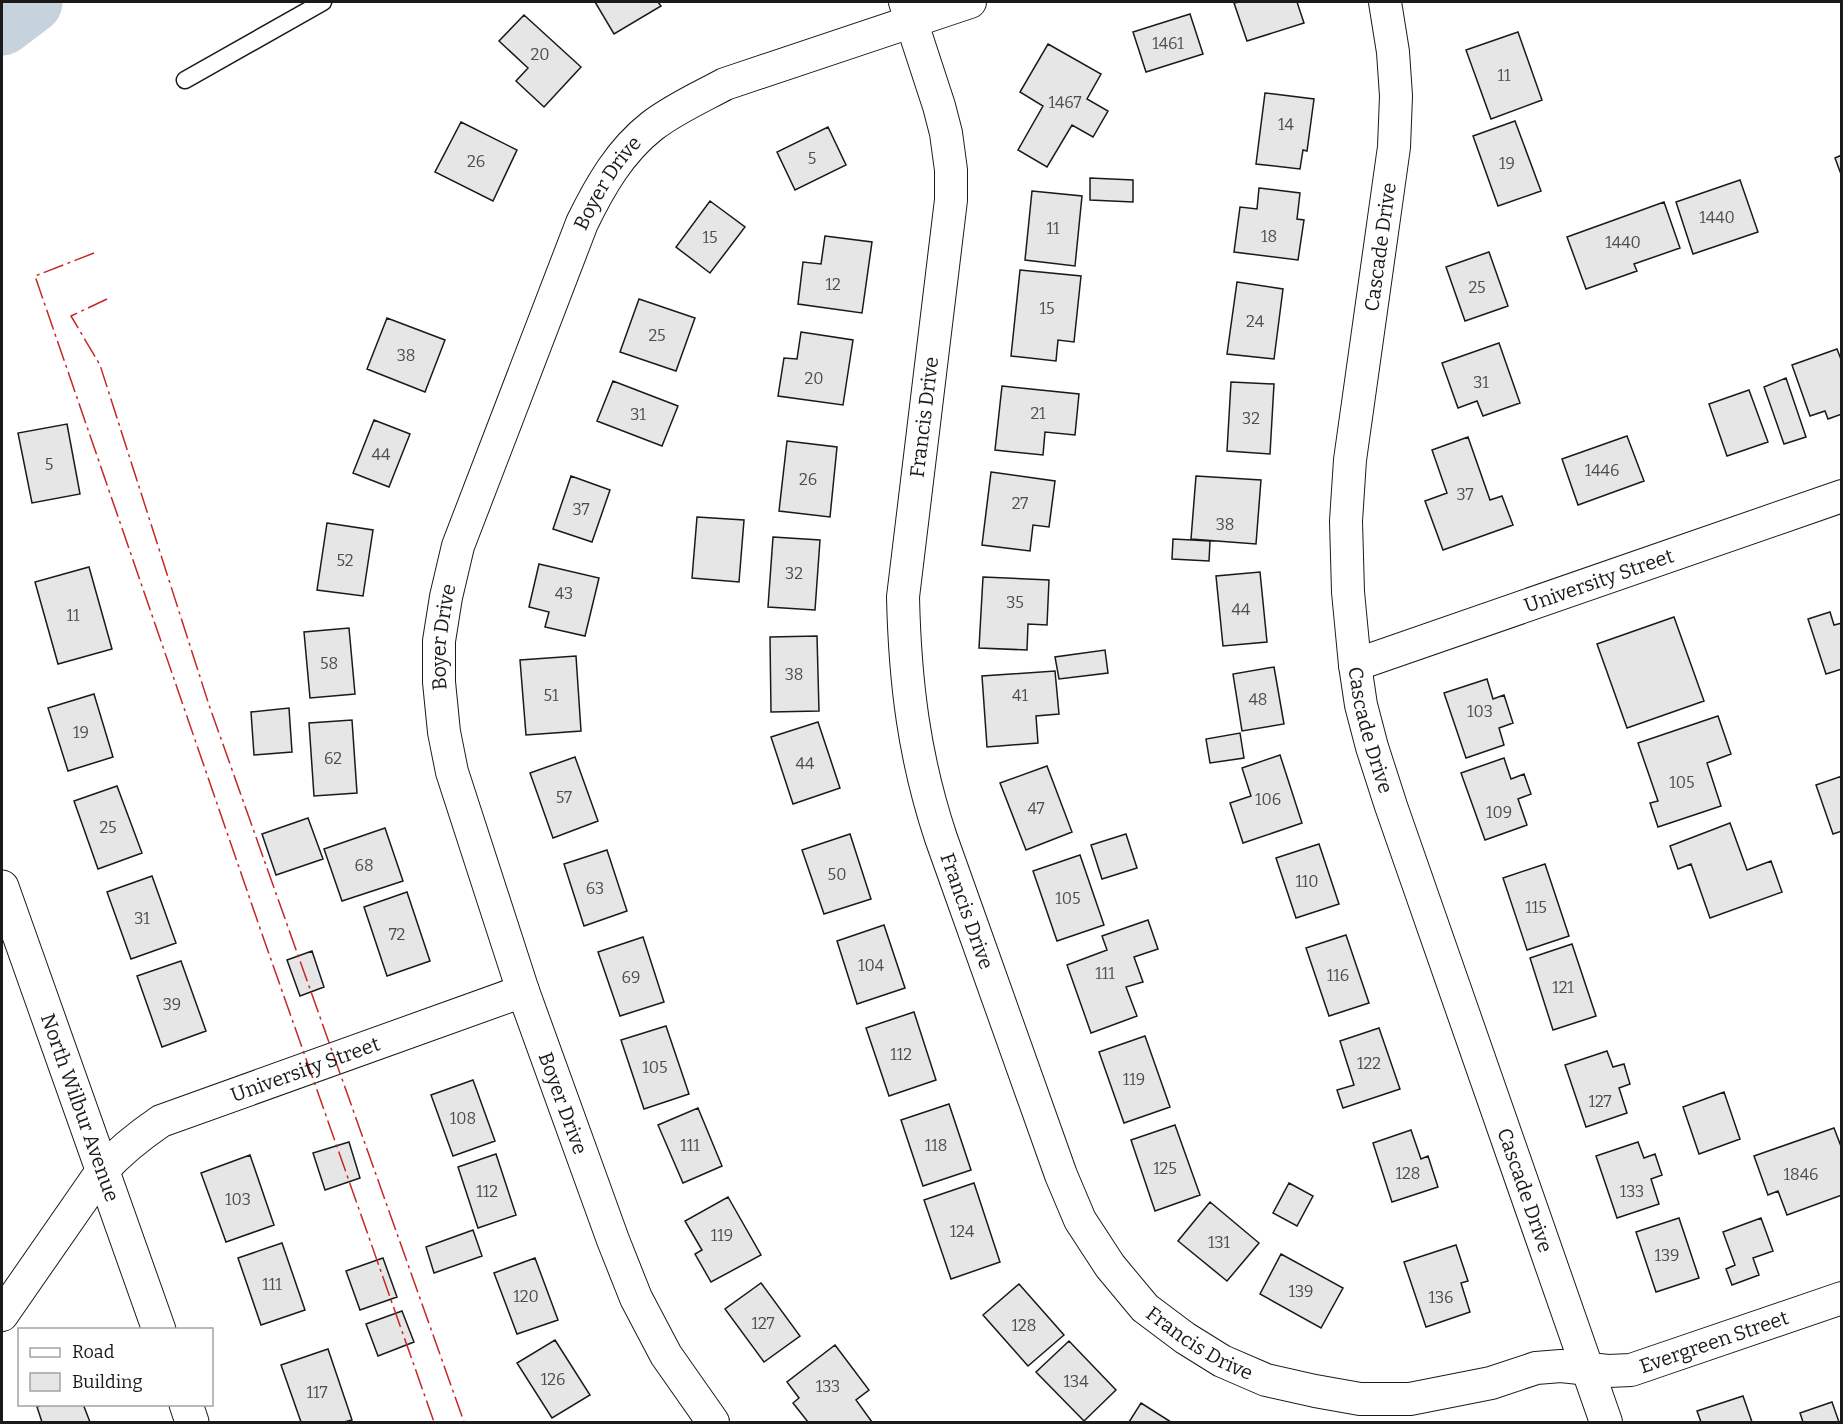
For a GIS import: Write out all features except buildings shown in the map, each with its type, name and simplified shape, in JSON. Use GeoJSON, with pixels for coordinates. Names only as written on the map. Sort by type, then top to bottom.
{"type":"FeatureCollection","features":[{"type":"Feature","properties":{"kind":"main road","name":"North Wilbur Avenue"},"geometry":{"type":"LineString","coordinates":[[2,887],[159,1328]]}},
{"type":"Feature","properties":{"kind":"main road"},"geometry":{"type":"LineString","coordinates":[[187,1406],[192,1422]]}},
{"type":"Feature","properties":{"kind":"street","name":"Boyer Drive"},"geometry":{"type":"LineString","coordinates":[[713,1422],[666,1355],[636,1298],[523,991],[453,772],[444,732],[439,682],[439,641],[446,597],[458,546],[582,223],[597,191],[618,159],[652,126],[725,84],[909,12],[970,2]]}},
{"type":"Feature","properties":{"kind":"street","name":"Cascade Drive"},"geometry":{"type":"LineString","coordinates":[[1385,2],[1393,52],[1396,96],[1394,147],[1350,460],[1346,521],[1348,592],[1361,705],[1378,766],[1606,1422]]}},
{"type":"Feature","properties":{"kind":"street","name":"Francis Drive"},"geometry":{"type":"LineString","coordinates":[[909,12],[944,124],[951,170],[951,200],[903,597],[904,646],[909,700],[922,774],[941,838],[1061,1175],[1080,1220],[1110,1266],[1146,1308],[1185,1338],[1222,1361],[1266,1380],[1360,1399],[1410,1399],[1491,1383],[1536,1368],[1561,1366],[1586,1368]]}},
{"type":"Feature","properties":{"kind":"street","name":"University Street"},"geometry":{"type":"LineString","coordinates":[[1355,664],[1842,496]]}},
{"type":"Feature","properties":{"kind":"street","name":"University Street"},"geometry":{"type":"LineString","coordinates":[[2,1315],[102,1171],[117,1154],[161,1121],[523,991]]}},
{"type":"Feature","properties":{"kind":"street","name":"Evergreen Street"},"geometry":{"type":"LineString","coordinates":[[1586,1368],[1608,1371],[1631,1370],[1842,1298]]}},
{"type":"Feature","properties":{"kind":"lane"},"geometry":{"type":"LineString","coordinates":[[185,80],[322,2]]}},
{"type":"Feature","properties":{"kind":"waterway"},"geometry":{"type":"LineString","coordinates":[[2,24],[31,2]]}},
{"type":"Feature","properties":{"kind":"power"},"geometry":{"type":"LineString","coordinates":[[94,253],[35,276],[262,934],[434,1422]]}},
{"type":"Feature","properties":{"kind":"power"},"geometry":{"type":"LineString","coordinates":[[107,299],[71,316],[100,365],[209,705],[464,1422]]}}]}
